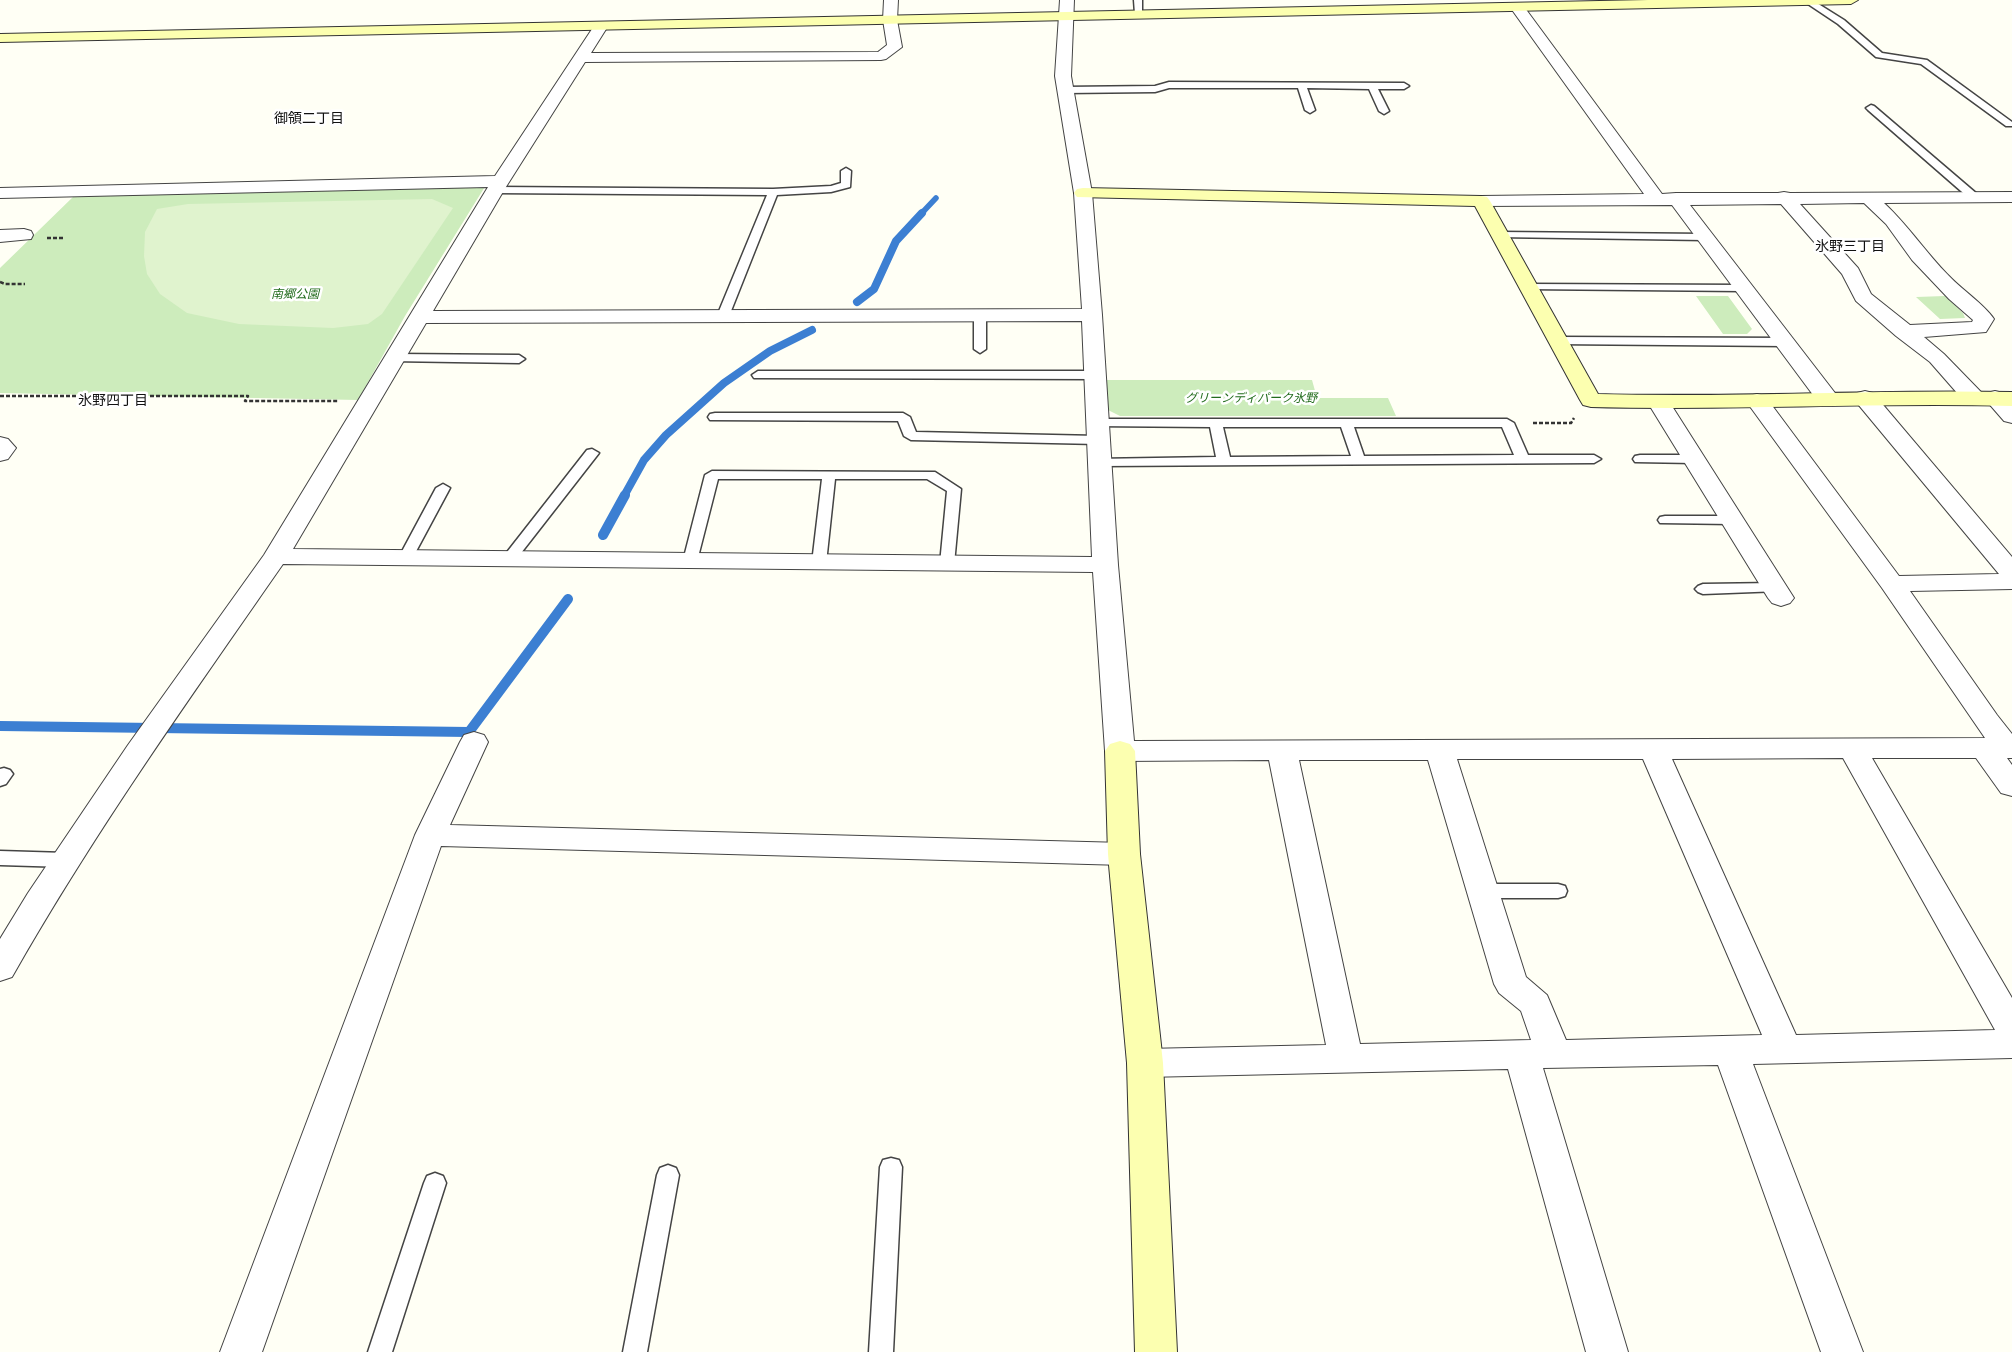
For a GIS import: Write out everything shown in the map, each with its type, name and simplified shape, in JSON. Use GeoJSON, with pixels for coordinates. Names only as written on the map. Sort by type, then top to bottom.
{"type":"FeatureCollection","features":[{"type":"Feature","properties":{"kind":"street"},"geometry":{"type":"LineString","coordinates":[[581,58],[881,56],[895,47],[890,20],[891,0]]}},
{"type":"Feature","properties":{"kind":"street"},"geometry":{"type":"LineString","coordinates":[[0,38],[890,20],[1067,8],[1395,5],[1517,8],[1851,0]]}},
{"type":"Feature","properties":{"kind":"street"},"geometry":{"type":"LineString","coordinates":[[1067,8],[1063,76],[1082,193],[1092,315],[1105,564],[1120,751],[1124,854],[1145,1063],[1156,1352]]}},
{"type":"Feature","properties":{"kind":"street"},"geometry":{"type":"LineString","coordinates":[[1517,8],[1656,198]]}},
{"type":"Feature","properties":{"kind":"street"},"geometry":{"type":"LineString","coordinates":[[0,968],[38,901],[138,752],[276,556],[498,185],[602,26]]}},
{"type":"Feature","properties":{"kind":"street"},"geometry":{"type":"LineString","coordinates":[[0,193],[498,185]]}},
{"type":"Feature","properties":{"kind":"street"},"geometry":{"type":"LineString","coordinates":[[1082,193],[1481,200],[2012,197]]}},
{"type":"Feature","properties":{"kind":"street"},"geometry":{"type":"LineString","coordinates":[[1867,197],[1892,220],[1919,256],[1943,282],[1984,319],[1979,328],[1903,332]]}},
{"type":"Feature","properties":{"kind":"street"},"geometry":{"type":"LineString","coordinates":[[1676,198],[1827,398]]}},
{"type":"Feature","properties":{"kind":"street"},"geometry":{"type":"LineString","coordinates":[[1784,198],[1851,272],[1864,297],[1903,332],[1993,398],[2012,416]]}},
{"type":"Feature","properties":{"kind":"street"},"geometry":{"type":"LineString","coordinates":[[1481,200],[1590,400],[1659,403],[1827,398],[1993,398]]}},
{"type":"Feature","properties":{"kind":"street"},"geometry":{"type":"LineString","coordinates":[[0,236],[24,235]]}},
{"type":"Feature","properties":{"kind":"street"},"geometry":{"type":"LineString","coordinates":[[418,317],[1092,315]]}},
{"type":"Feature","properties":{"kind":"street"},"geometry":{"type":"LineString","coordinates":[[1865,398],[2012,573]]}},
{"type":"Feature","properties":{"kind":"street"},"geometry":{"type":"LineString","coordinates":[[1757,401],[1892,584],[2001,737],[2012,786]]}},
{"type":"Feature","properties":{"kind":"street"},"geometry":{"type":"LineString","coordinates":[[1659,403],[1778,593]]}},
{"type":"Feature","properties":{"kind":"street"},"geometry":{"type":"LineString","coordinates":[[0,444],[5,448],[0,454]]}},
{"type":"Feature","properties":{"kind":"street"},"geometry":{"type":"LineString","coordinates":[[276,556],[819,563],[1105,564]]}},
{"type":"Feature","properties":{"kind":"street"},"geometry":{"type":"LineString","coordinates":[[1892,584],[2012,581]]}},
{"type":"Feature","properties":{"kind":"street"},"geometry":{"type":"LineString","coordinates":[[1120,751],[1852,748],[2001,737]]}},
{"type":"Feature","properties":{"kind":"street"},"geometry":{"type":"LineString","coordinates":[[241,1352],[430,835],[474,742]]}},
{"type":"Feature","properties":{"kind":"street"},"geometry":{"type":"LineString","coordinates":[[1852,748],[2012,1029]]}},
{"type":"Feature","properties":{"kind":"street"},"geometry":{"type":"LineString","coordinates":[[1439,749],[1511,984],[1536,1004],[1537,1053],[1607,1352]]}},
{"type":"Feature","properties":{"kind":"street"},"geometry":{"type":"LineString","coordinates":[[1653,749],[1785,1048]]}},
{"type":"Feature","properties":{"kind":"street"},"geometry":{"type":"LineString","coordinates":[[1282,750],[1346,1059]]}},
{"type":"Feature","properties":{"kind":"street"},"geometry":{"type":"LineString","coordinates":[[430,835],[1124,854]]}},
{"type":"Feature","properties":{"kind":"street"},"geometry":{"type":"LineString","coordinates":[[1145,1063],[2012,1044]]}},
{"type":"Feature","properties":{"kind":"street"},"geometry":{"type":"LineString","coordinates":[[1730,1049],[1842,1352]]}},
{"type":"Feature","properties":{"kind":"lane"},"geometry":{"type":"LineString","coordinates":[[1807,0],[1841,22],[1879,55],[1924,62],[2009,124]]}},
{"type":"Feature","properties":{"kind":"lane"},"geometry":{"type":"LineString","coordinates":[[1065,90],[1155,90],[1168,85],[1404,86]]}},
{"type":"Feature","properties":{"kind":"lane"},"geometry":{"type":"LineString","coordinates":[[1301,85],[1310,110]]}},
{"type":"Feature","properties":{"kind":"lane"},"geometry":{"type":"LineString","coordinates":[[1372,86],[1384,111]]}},
{"type":"Feature","properties":{"kind":"lane"},"geometry":{"type":"LineString","coordinates":[[1871,108],[1973,196]]}},
{"type":"Feature","properties":{"kind":"lane"},"geometry":{"type":"LineString","coordinates":[[498,185],[773,192],[830,190],[846,185],[846,171]]}},
{"type":"Feature","properties":{"kind":"lane"},"geometry":{"type":"LineString","coordinates":[[723,316],[773,192]]}},
{"type":"Feature","properties":{"kind":"lane"},"geometry":{"type":"LineString","coordinates":[[1500,236],[1706,238]]}},
{"type":"Feature","properties":{"kind":"lane"},"geometry":{"type":"LineString","coordinates":[[1529,287],[1743,288]]}},
{"type":"Feature","properties":{"kind":"lane"},"geometry":{"type":"LineString","coordinates":[[980,315],[980,349]]}},
{"type":"Feature","properties":{"kind":"lane"},"geometry":{"type":"LineString","coordinates":[[1558,341],[1785,342]]}},
{"type":"Feature","properties":{"kind":"lane"},"geometry":{"type":"LineString","coordinates":[[394,358],[519,359]]}},
{"type":"Feature","properties":{"kind":"lane"},"geometry":{"type":"LineString","coordinates":[[758,376],[1095,375]]}},
{"type":"Feature","properties":{"kind":"lane"},"geometry":{"type":"LineString","coordinates":[[715,418],[903,417],[911,436],[1098,442],[1224,461],[1594,460]]}},
{"type":"Feature","properties":{"kind":"lane"},"geometry":{"type":"LineString","coordinates":[[1098,442],[1216,423],[1507,423],[1523,460]]}},
{"type":"Feature","properties":{"kind":"lane"},"geometry":{"type":"LineString","coordinates":[[1216,423],[1224,461]]}},
{"type":"Feature","properties":{"kind":"lane"},"geometry":{"type":"LineString","coordinates":[[1346,423],[1359,461]]}},
{"type":"Feature","properties":{"kind":"lane"},"geometry":{"type":"LineString","coordinates":[[509,559],[592,453]]}},
{"type":"Feature","properties":{"kind":"lane"},"geometry":{"type":"LineString","coordinates":[[1640,459],[1694,459]]}},
{"type":"Feature","properties":{"kind":"lane"},"geometry":{"type":"LineString","coordinates":[[690,561],[712,475],[930,475],[954,488],[947,564]]}},
{"type":"Feature","properties":{"kind":"lane"},"geometry":{"type":"LineString","coordinates":[[819,563],[829,475]]}},
{"type":"Feature","properties":{"kind":"lane"},"geometry":{"type":"LineString","coordinates":[[406,557],[443,488]]}},
{"type":"Feature","properties":{"kind":"lane"},"geometry":{"type":"LineString","coordinates":[[1665,520],[1732,520]]}},
{"type":"Feature","properties":{"kind":"lane"},"geometry":{"type":"LineString","coordinates":[[1703,589],[1778,593]]}},
{"type":"Feature","properties":{"kind":"lane"},"geometry":{"type":"LineString","coordinates":[[0,858],[66,860]]}},
{"type":"Feature","properties":{"kind":"lane"},"geometry":{"type":"LineString","coordinates":[[1482,891],[1558,891]]}},
{"type":"Feature","properties":{"kind":"lane"},"geometry":{"type":"LineString","coordinates":[[881,1352],[891,1166]]}},
{"type":"Feature","properties":{"kind":"lane"},"geometry":{"type":"LineString","coordinates":[[635,1352],[668,1175]]}},
{"type":"Feature","properties":{"kind":"lane"},"geometry":{"type":"LineString","coordinates":[[380,1352],[435,1183]]}},
{"type":"Feature","properties":{"kind":"path"},"geometry":{"type":"LineString","coordinates":[[0,282],[4,284],[25,284]]}},
{"type":"Feature","properties":{"kind":"path"},"geometry":{"type":"LineString","coordinates":[[0,396],[248,396],[246,401],[340,401],[338,406],[366,406]]}},
{"type":"Feature","properties":{"kind":"path"},"geometry":{"type":"LineString","coordinates":[[1507,423],[1571,422],[1590,400]]}},
{"type":"Feature","properties":{"kind":"green space","name":"南郷公園"},"geometry":{"type":"Polygon","coordinates":[[[486,185],[405,316],[358,400],[0,393],[0,268],[74,196],[486,185]]]}},
{"type":"Feature","properties":{"kind":"green space"},"geometry":{"type":"Polygon","coordinates":[[[432,199],[453,208],[382,314],[368,324],[333,328],[239,324],[187,313],[160,294],[147,274],[144,256],[145,232],[157,209],[188,204],[432,199]]]}},
{"type":"Feature","properties":{"kind":"green space"},"geometry":{"type":"Polygon","coordinates":[[[1696,296],[1728,296],[1752,329],[1747,334],[1723,334],[1696,296]]]}},
{"type":"Feature","properties":{"kind":"green space"},"geometry":{"type":"Polygon","coordinates":[[[1945,296],[1963,313],[1965,318],[1940,319],[1916,297],[1945,296]]]}},
{"type":"Feature","properties":{"kind":"green space","name":"グリーンディパーク氷野"},"geometry":{"type":"Polygon","coordinates":[[[1105,380],[1312,380],[1317,398],[1388,398],[1396,416],[1120,416],[1106,409],[1105,380]]]}},
{"type":"Feature","properties":{"kind":"waterway"},"geometry":{"type":"LineString","coordinates":[[920,215],[936,198]]}},
{"type":"Feature","properties":{"kind":"waterway"},"geometry":{"type":"LineString","coordinates":[[857,302],[874,289],[896,241],[922,213]]}},
{"type":"Feature","properties":{"kind":"waterway"},"geometry":{"type":"LineString","coordinates":[[624,496],[644,460],[666,435],[724,383],[770,351],[812,330]]}},
{"type":"Feature","properties":{"kind":"waterway"},"geometry":{"type":"LineString","coordinates":[[603,535],[625,495]]}},
{"type":"Feature","properties":{"kind":"waterway"},"geometry":{"type":"LineString","coordinates":[[0,726],[469,732],[568,599]]}},
{"type":"Feature","properties":{"kind":"district","name":"御領二丁目"},"geometry":{"type":"Point","coordinates":[309,119]}},
{"type":"Feature","properties":{"kind":"district","name":"氷野三丁目"},"geometry":{"type":"Point","coordinates":[1850,247]}},
{"type":"Feature","properties":{"kind":"district","name":"氷野四丁目"},"geometry":{"type":"Point","coordinates":[113,401]}}]}
